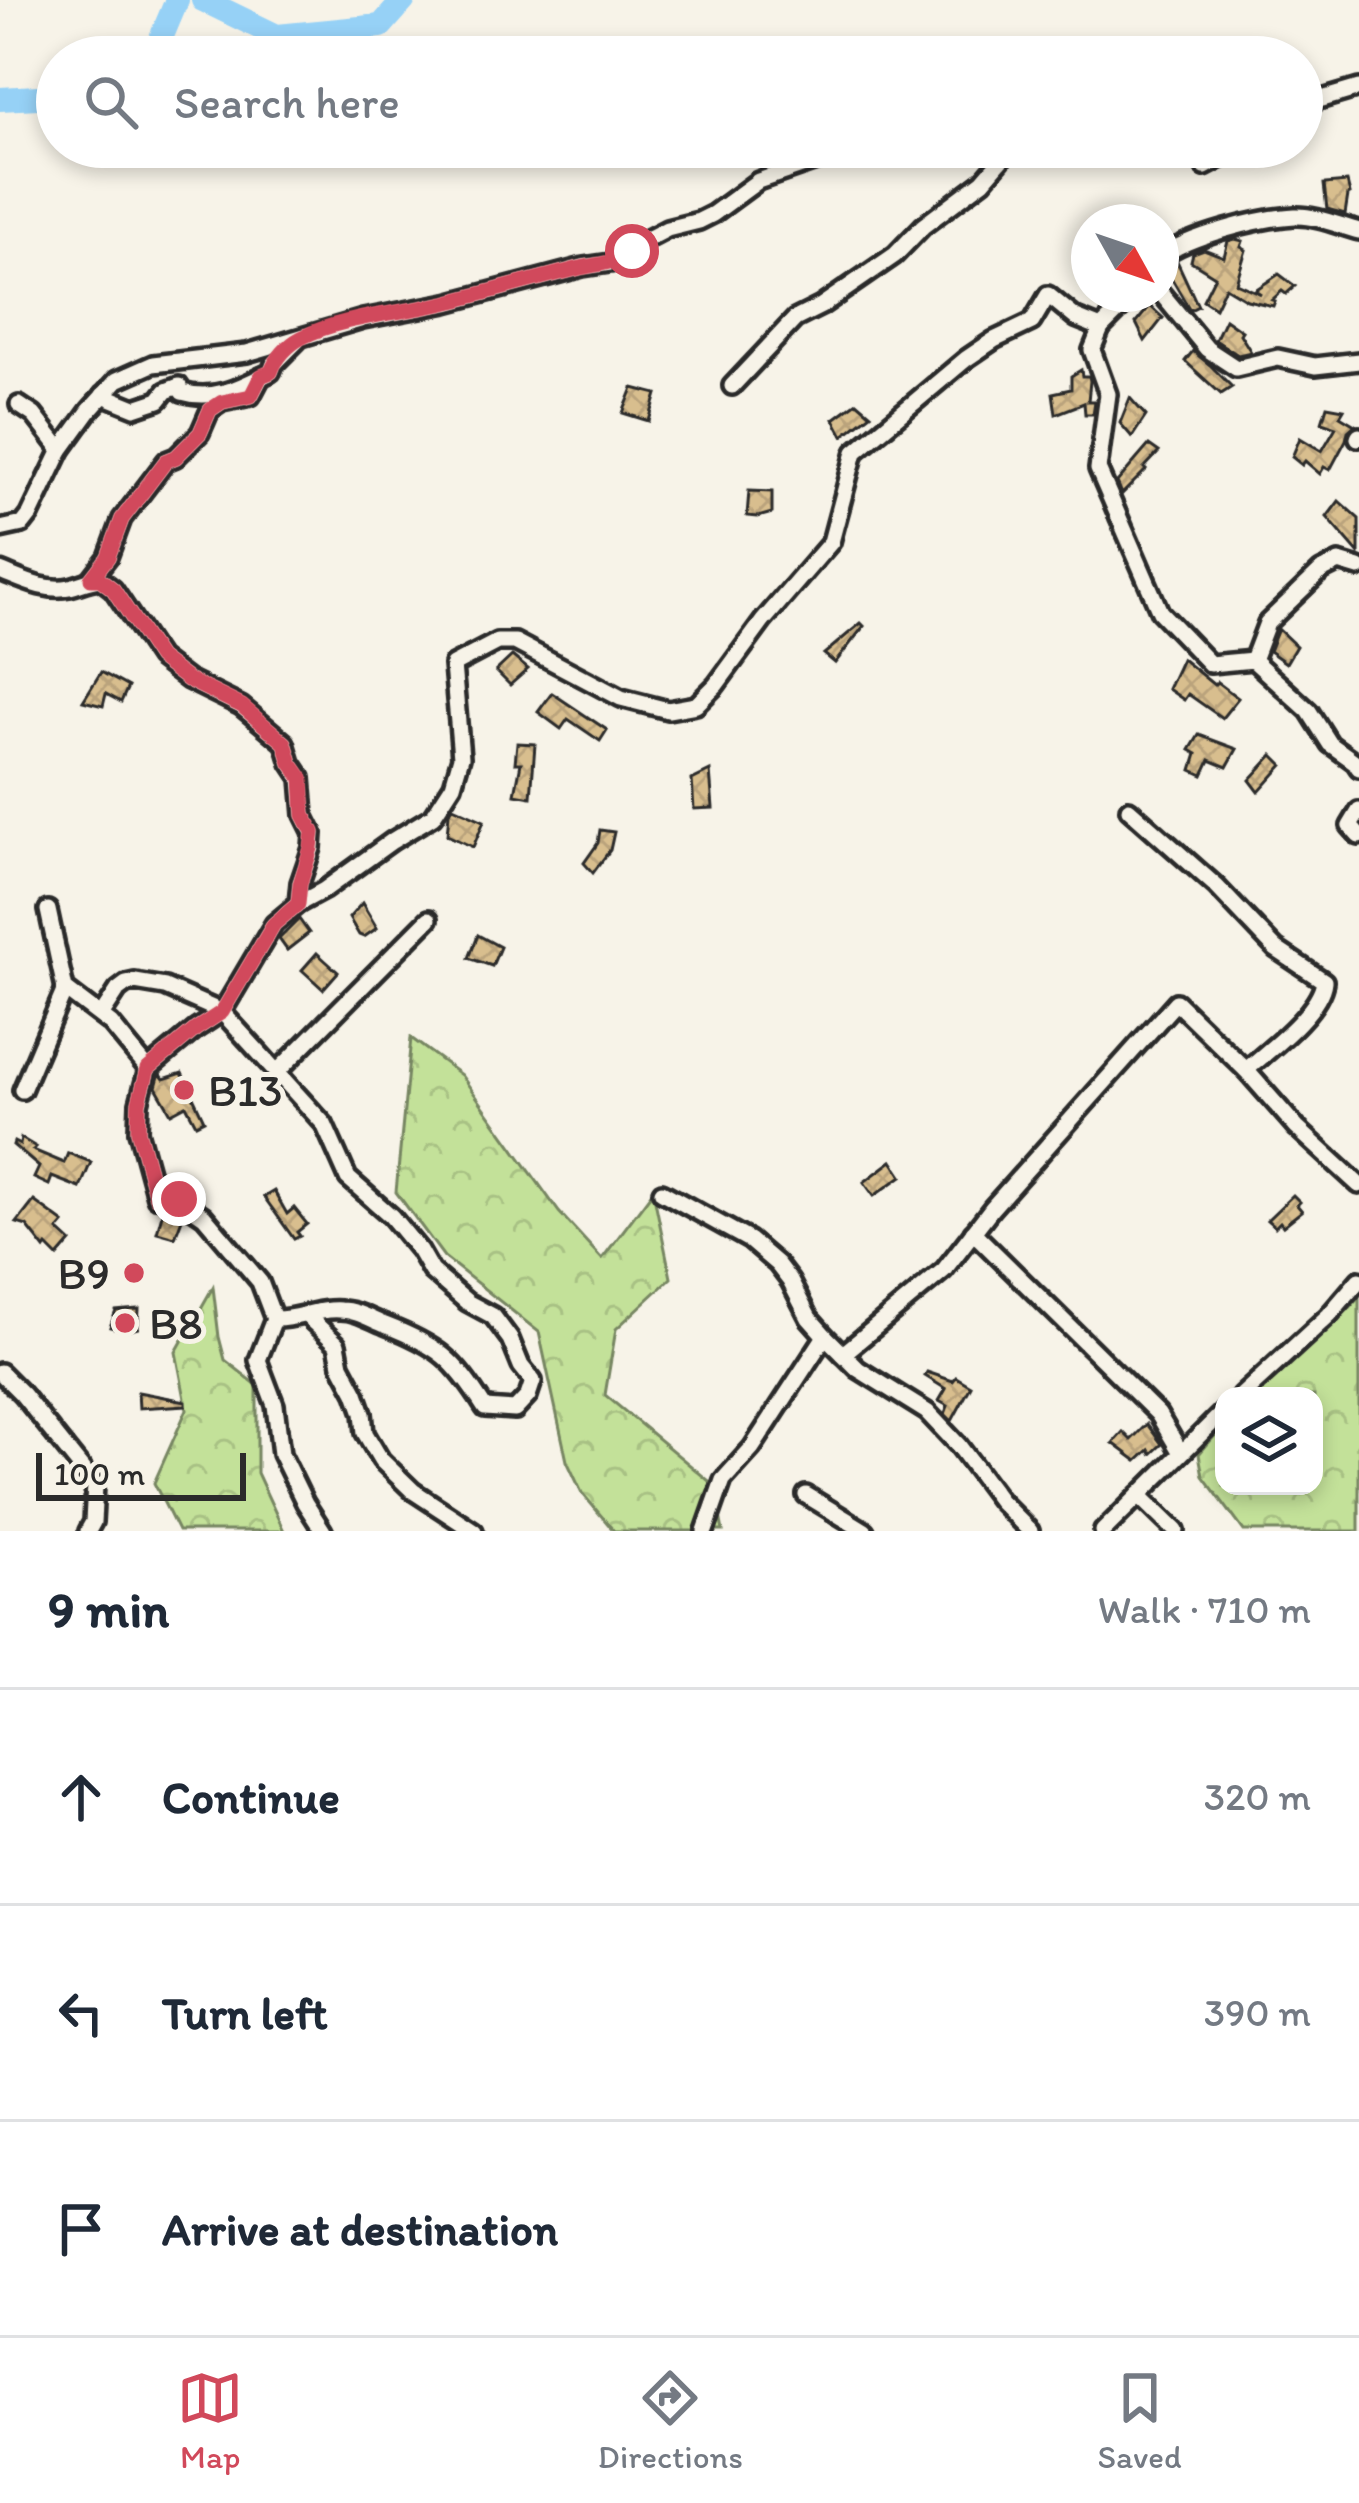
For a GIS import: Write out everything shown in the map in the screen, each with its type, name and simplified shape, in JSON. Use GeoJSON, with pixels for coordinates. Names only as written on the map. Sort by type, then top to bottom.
{"type":"FeatureCollection","features":[{"type":"Feature","properties":{"kind":"street"},"geometry":{"type":"LineString","coordinates":[[1323,99],[1359,88]]}},
{"type":"Feature","properties":{"kind":"street"},"geometry":{"type":"LineString","coordinates":[[0,529],[23,524],[61,450],[117,380],[153,364],[247,353],[363,319],[610,263],[667,229],[713,214],[758,181],[796,168]]}},
{"type":"Feature","properties":{"kind":"street"},"geometry":{"type":"LineString","coordinates":[[732,386],[795,319],[896,255],[923,226],[994,168]]}},
{"type":"Feature","properties":{"kind":"street"},"geometry":{"type":"LineString","coordinates":[[1179,245],[1299,216],[1359,231]]}},
{"type":"Feature","properties":{"kind":"street"},"geometry":{"type":"LineString","coordinates":[[323,1531],[281,1454],[275,1405],[258,1360],[274,1319],[260,1282],[204,1216],[179,1199],[156,1197],[138,1131],[139,1102],[148,1069],[222,1012],[274,924],[433,816],[453,785],[461,757],[453,665],[497,642],[515,642],[621,698],[668,710],[696,705],[831,542],[855,452],[966,359],[1032,322],[1048,295],[1076,318],[1101,328]]}},
{"type":"Feature","properties":{"kind":"street"},"geometry":{"type":"LineString","coordinates":[[1117,312],[1101,328],[1092,350],[1108,394],[1098,469],[1160,612],[1210,664],[1253,660],[1309,711],[1330,744],[1359,769]]}},
{"type":"Feature","properties":{"kind":"street"},"geometry":{"type":"LineString","coordinates":[[1177,312],[1207,349],[1236,368],[1278,358],[1315,366],[1359,361]]}},
{"type":"Feature","properties":{"kind":"street"},"geometry":{"type":"LineString","coordinates":[[103,395],[135,408],[179,386],[182,392],[210,396],[271,372],[289,346],[304,336]]}},
{"type":"Feature","properties":{"kind":"street"},"geometry":{"type":"LineString","coordinates":[[91,579],[108,557],[122,519],[166,461],[200,433],[210,410],[222,402],[251,396],[261,376]]}},
{"type":"Feature","properties":{"kind":"street"},"geometry":{"type":"LineString","coordinates":[[19,405],[34,415],[61,450]]}},
{"type":"Feature","properties":{"kind":"street"},"geometry":{"type":"LineString","coordinates":[[1253,660],[1267,623],[1321,571],[1339,562],[1359,568]]}},
{"type":"Feature","properties":{"kind":"street"},"geometry":{"type":"LineString","coordinates":[[0,571],[44,588],[100,579],[113,589],[159,658],[188,680],[242,706],[285,743],[302,778],[304,815],[313,832],[298,904]]}},
{"type":"Feature","properties":{"kind":"street"},"geometry":{"type":"LineString","coordinates":[[1129,809],[1216,886],[1276,949],[1324,981],[1323,993],[1311,1008],[1246,1070]]}},
{"type":"Feature","properties":{"kind":"street"},"geometry":{"type":"LineString","coordinates":[[22,1090],[65,989],[48,910]]}},
{"type":"Feature","properties":{"kind":"street"},"geometry":{"type":"LineString","coordinates":[[278,1072],[429,919]]}},
{"type":"Feature","properties":{"kind":"street"},"geometry":{"type":"LineString","coordinates":[[101,1016],[118,990],[135,982],[165,987],[222,1012],[324,1124],[348,1178],[391,1216],[430,1271],[467,1302],[493,1316],[532,1381],[528,1396],[515,1410],[485,1408],[462,1371],[435,1347],[356,1312],[336,1309],[274,1319]]}},
{"type":"Feature","properties":{"kind":"street"},"geometry":{"type":"LineString","coordinates":[[65,989],[120,1033],[148,1069]]}},
{"type":"Feature","properties":{"kind":"street"},"geometry":{"type":"LineString","coordinates":[[843,1354],[944,1270],[1176,1002],[1359,1185]]}},
{"type":"Feature","properties":{"kind":"street"},"geometry":{"type":"LineString","coordinates":[[662,1192],[763,1252],[790,1281],[809,1318],[825,1336],[858,1369],[927,1412],[1030,1531]]}},
{"type":"Feature","properties":{"kind":"street"},"geometry":{"type":"LineString","coordinates":[[973,1232],[1158,1414],[1181,1453]]}},
{"type":"Feature","properties":{"kind":"street"},"geometry":{"type":"LineString","coordinates":[[1251,1387],[1329,1315],[1359,1280]]}},
{"type":"Feature","properties":{"kind":"street"},"geometry":{"type":"LineString","coordinates":[[306,1315],[337,1344],[341,1365],[363,1413],[365,1433],[381,1460],[413,1491],[474,1531]]}},
{"type":"Feature","properties":{"kind":"street"},"geometry":{"type":"LineString","coordinates":[[705,1531],[723,1480],[752,1448],[825,1336]]}},
{"type":"Feature","properties":{"kind":"street"},"geometry":{"type":"LineString","coordinates":[[0,1372],[95,1484],[93,1522],[88,1531]]}},
{"type":"Feature","properties":{"kind":"street"},"geometry":{"type":"LineString","coordinates":[[1103,1531],[1215,1421]]}},
{"type":"Feature","properties":{"kind":"street"},"geometry":{"type":"LineString","coordinates":[[806,1495],[866,1531]]}},
{"type":"Feature","properties":{"kind":"street"},"geometry":{"type":"LineString","coordinates":[[1139,1495],[1176,1531]]}},
{"type":"Feature","properties":{"kind":"green space"},"geometry":{"type":"Polygon","coordinates":[[[411,1038],[461,1075],[559,1212],[602,1259],[653,1191],[671,1278],[616,1329],[605,1395],[714,1485],[723,1531],[614,1531],[582,1493],[567,1461],[539,1332],[444,1257],[396,1192],[411,1038]]]}},
{"type":"Feature","properties":{"kind":"green space"},"geometry":{"type":"Polygon","coordinates":[[[213,1287],[225,1360],[257,1385],[257,1473],[284,1531],[178,1531],[154,1483],[187,1409],[176,1352],[213,1287]]]}},
{"type":"Feature","properties":{"kind":"green space"},"geometry":{"type":"Polygon","coordinates":[[[1359,1297],[1359,1531],[1244,1531],[1217,1495],[1323,1495],[1323,1387],[1259,1387],[1359,1297]]]}},
{"type":"Feature","properties":{"kind":"green space"},"geometry":{"type":"Polygon","coordinates":[[[1215,1435],[1215,1492],[1203,1476],[1199,1454],[1215,1435]]]}},
{"type":"Feature","properties":{"kind":"building"},"geometry":{"type":"Polygon","coordinates":[[[1347,182],[1350,194],[1345,214],[1327,209],[1324,184],[1347,182]]]}},
{"type":"Feature","properties":{"kind":"building"},"geometry":{"type":"Polygon","coordinates":[[[1228,241],[1243,241],[1241,247],[1246,250],[1236,283],[1261,294],[1255,290],[1279,274],[1295,286],[1272,300],[1273,306],[1247,300],[1225,287],[1215,308],[1203,300],[1215,276],[1191,261],[1193,253],[1204,249],[1224,257],[1228,241]]]}},
{"type":"Feature","properties":{"kind":"building"},"geometry":{"type":"Polygon","coordinates":[[[1179,265],[1198,306],[1190,310],[1179,291],[1179,265]]]}},
{"type":"Feature","properties":{"kind":"building"},"geometry":{"type":"Polygon","coordinates":[[[1145,312],[1156,312],[1163,318],[1145,341],[1136,323],[1145,312]]]}},
{"type":"Feature","properties":{"kind":"building"},"geometry":{"type":"Polygon","coordinates":[[[1225,319],[1242,331],[1251,352],[1238,355],[1215,340],[1225,319]]]}},
{"type":"Feature","properties":{"kind":"building"},"geometry":{"type":"Polygon","coordinates":[[[1193,351],[1232,387],[1221,394],[1185,361],[1193,351]]]}},
{"type":"Feature","properties":{"kind":"building"},"geometry":{"type":"Polygon","coordinates":[[[1081,370],[1082,376],[1089,376],[1088,401],[1095,401],[1093,414],[1085,414],[1084,403],[1056,414],[1053,393],[1071,389],[1071,376],[1081,370]]]}},
{"type":"Feature","properties":{"kind":"building"},"geometry":{"type":"Polygon","coordinates":[[[633,388],[657,394],[649,421],[623,413],[633,388]]]}},
{"type":"Feature","properties":{"kind":"building"},"geometry":{"type":"Polygon","coordinates":[[[1130,398],[1146,416],[1132,437],[1120,423],[1130,398]]]}},
{"type":"Feature","properties":{"kind":"building"},"geometry":{"type":"Polygon","coordinates":[[[857,402],[871,414],[843,436],[834,419],[857,402]]]}},
{"type":"Feature","properties":{"kind":"building"},"geometry":{"type":"Polygon","coordinates":[[[1327,406],[1344,409],[1340,416],[1355,425],[1330,470],[1324,467],[1320,474],[1292,457],[1300,438],[1322,451],[1336,427],[1322,422],[1327,406]]]}},
{"type":"Feature","properties":{"kind":"building"},"geometry":{"type":"Polygon","coordinates":[[[1149,445],[1159,452],[1122,494],[1117,482],[1149,445]]]}},
{"type":"Feature","properties":{"kind":"building"},"geometry":{"type":"Polygon","coordinates":[[[749,491],[772,492],[772,513],[747,516],[749,491]]]}},
{"type":"Feature","properties":{"kind":"building"},"geometry":{"type":"Polygon","coordinates":[[[1339,501],[1359,519],[1359,554],[1327,517],[1339,501]]]}},
{"type":"Feature","properties":{"kind":"building"},"geometry":{"type":"Polygon","coordinates":[[[861,623],[864,626],[835,663],[824,654],[861,623]]]}},
{"type":"Feature","properties":{"kind":"building"},"geometry":{"type":"Polygon","coordinates":[[[1278,629],[1296,646],[1286,663],[1269,651],[1278,629]]]}},
{"type":"Feature","properties":{"kind":"building"},"geometry":{"type":"Polygon","coordinates":[[[512,656],[528,669],[510,685],[496,671],[512,656]]]}},
{"type":"Feature","properties":{"kind":"building"},"geometry":{"type":"Polygon","coordinates":[[[1182,659],[1238,698],[1222,718],[1188,694],[1184,700],[1168,689],[1182,659]]]}},
{"type":"Feature","properties":{"kind":"building"},"geometry":{"type":"Polygon","coordinates":[[[101,672],[128,687],[121,702],[106,694],[103,706],[83,701],[101,672]]]}},
{"type":"Feature","properties":{"kind":"building"},"geometry":{"type":"Polygon","coordinates":[[[552,693],[607,730],[600,741],[568,719],[561,729],[538,712],[552,693]]]}},
{"type":"Feature","properties":{"kind":"building"},"geometry":{"type":"Polygon","coordinates":[[[1199,735],[1237,749],[1227,767],[1210,760],[1203,775],[1192,770],[1197,754],[1190,750],[1199,735]]]}},
{"type":"Feature","properties":{"kind":"building"},"geometry":{"type":"Polygon","coordinates":[[[517,743],[535,744],[531,797],[515,794],[521,763],[515,763],[517,743]]]}},
{"type":"Feature","properties":{"kind":"building"},"geometry":{"type":"Polygon","coordinates":[[[1273,755],[1283,765],[1259,792],[1250,780],[1273,755]]]}},
{"type":"Feature","properties":{"kind":"building"},"geometry":{"type":"Polygon","coordinates":[[[710,771],[713,808],[694,809],[692,780],[710,771]]]}},
{"type":"Feature","properties":{"kind":"building"},"geometry":{"type":"Polygon","coordinates":[[[453,807],[484,821],[473,847],[447,835],[453,807]]]}},
{"type":"Feature","properties":{"kind":"building"},"geometry":{"type":"Polygon","coordinates":[[[600,830],[614,832],[610,850],[593,873],[584,863],[598,843],[600,830]]]}},
{"type":"Feature","properties":{"kind":"building"},"geometry":{"type":"Polygon","coordinates":[[[362,903],[377,928],[364,937],[349,918],[362,903]]]}},
{"type":"Feature","properties":{"kind":"building"},"geometry":{"type":"Polygon","coordinates":[[[299,919],[309,933],[287,950],[279,939],[299,919]]]}},
{"type":"Feature","properties":{"kind":"building"},"geometry":{"type":"Polygon","coordinates":[[[478,935],[500,947],[492,966],[469,958],[478,935]]]}},
{"type":"Feature","properties":{"kind":"building"},"geometry":{"type":"Polygon","coordinates":[[[317,953],[338,972],[323,989],[302,970],[317,953]]]}},
{"type":"Feature","properties":{"kind":"building"},"geometry":{"type":"Polygon","coordinates":[[[182,1073],[204,1120],[196,1124],[186,1105],[171,1113],[156,1087],[159,1076],[164,1079],[182,1073]]]}},
{"type":"Feature","properties":{"kind":"building"},"geometry":{"type":"Polygon","coordinates":[[[21,1138],[36,1147],[33,1150],[64,1163],[68,1153],[91,1162],[80,1188],[52,1177],[49,1185],[34,1178],[39,1167],[13,1145],[20,1145],[21,1138]]]}},
{"type":"Feature","properties":{"kind":"building"},"geometry":{"type":"Polygon","coordinates":[[[892,1161],[902,1176],[874,1196],[864,1182],[892,1161]]]}},
{"type":"Feature","properties":{"kind":"building"},"geometry":{"type":"Polygon","coordinates":[[[274,1191],[287,1214],[294,1208],[307,1224],[294,1239],[264,1197],[274,1191]]]}},
{"type":"Feature","properties":{"kind":"building"},"geometry":{"type":"Polygon","coordinates":[[[1293,1195],[1302,1211],[1275,1227],[1267,1220],[1293,1195]]]}},
{"type":"Feature","properties":{"kind":"building"},"geometry":{"type":"Polygon","coordinates":[[[34,1201],[64,1223],[58,1230],[71,1242],[58,1257],[27,1226],[17,1223],[34,1201]]]}},
{"type":"Feature","properties":{"kind":"building"},"geometry":{"type":"Polygon","coordinates":[[[163,1210],[183,1216],[175,1237],[157,1232],[163,1210]]]}},
{"type":"Feature","properties":{"kind":"building","name":"B8"},"geometry":{"type":"Polygon","coordinates":[[[139,1309],[138,1328],[110,1327],[116,1311],[139,1309]]]}},
{"type":"Feature","properties":{"kind":"building"},"geometry":{"type":"Polygon","coordinates":[[[927,1372],[953,1381],[956,1377],[971,1386],[952,1421],[945,1414],[948,1406],[939,1401],[946,1389],[925,1376],[927,1372]]]}},
{"type":"Feature","properties":{"kind":"building"},"geometry":{"type":"Polygon","coordinates":[[[138,1392],[186,1401],[186,1405],[139,1408],[138,1392]]]}},
{"type":"Feature","properties":{"kind":"building"},"geometry":{"type":"Polygon","coordinates":[[[1147,1424],[1162,1444],[1151,1454],[1149,1450],[1137,1461],[1113,1443],[1123,1432],[1131,1440],[1147,1424]]]}},
{"type":"Feature","properties":{"kind":"waterway"},"geometry":{"type":"LineString","coordinates":[[162,36],[177,0]]}},
{"type":"Feature","properties":{"kind":"waterway"},"geometry":{"type":"LineString","coordinates":[[203,0],[277,36],[381,26],[404,0]]}},
{"type":"Feature","properties":{"kind":"waterway"},"geometry":{"type":"LineString","coordinates":[[0,99],[36,97]]}},
{"type":"Feature","properties":{"kind":"place","name":"B13"},"geometry":{"type":"Point","coordinates":[184,1090]}},
{"type":"Feature","properties":{"kind":"place","name":"B9"},"geometry":{"type":"Point","coordinates":[134,1273]}},
{"type":"Feature","properties":{"kind":"place","name":"B8"},"geometry":{"type":"Point","coordinates":[125,1323]}},
{"type":"Feature","properties":{"kind":"route"},"geometry":{"type":"LineString","coordinates":[[179,1199],[156,1197],[144,1159],[139,1102],[148,1069],[222,1012],[274,924],[298,904],[313,832],[304,815],[302,778],[285,743],[242,706],[188,680],[159,658],[113,589],[100,579],[91,579],[108,557],[122,519],[166,461],[200,433],[210,410],[222,402],[251,396],[261,376],[271,372],[289,346],[304,336],[610,263],[632,251]]}}]}
